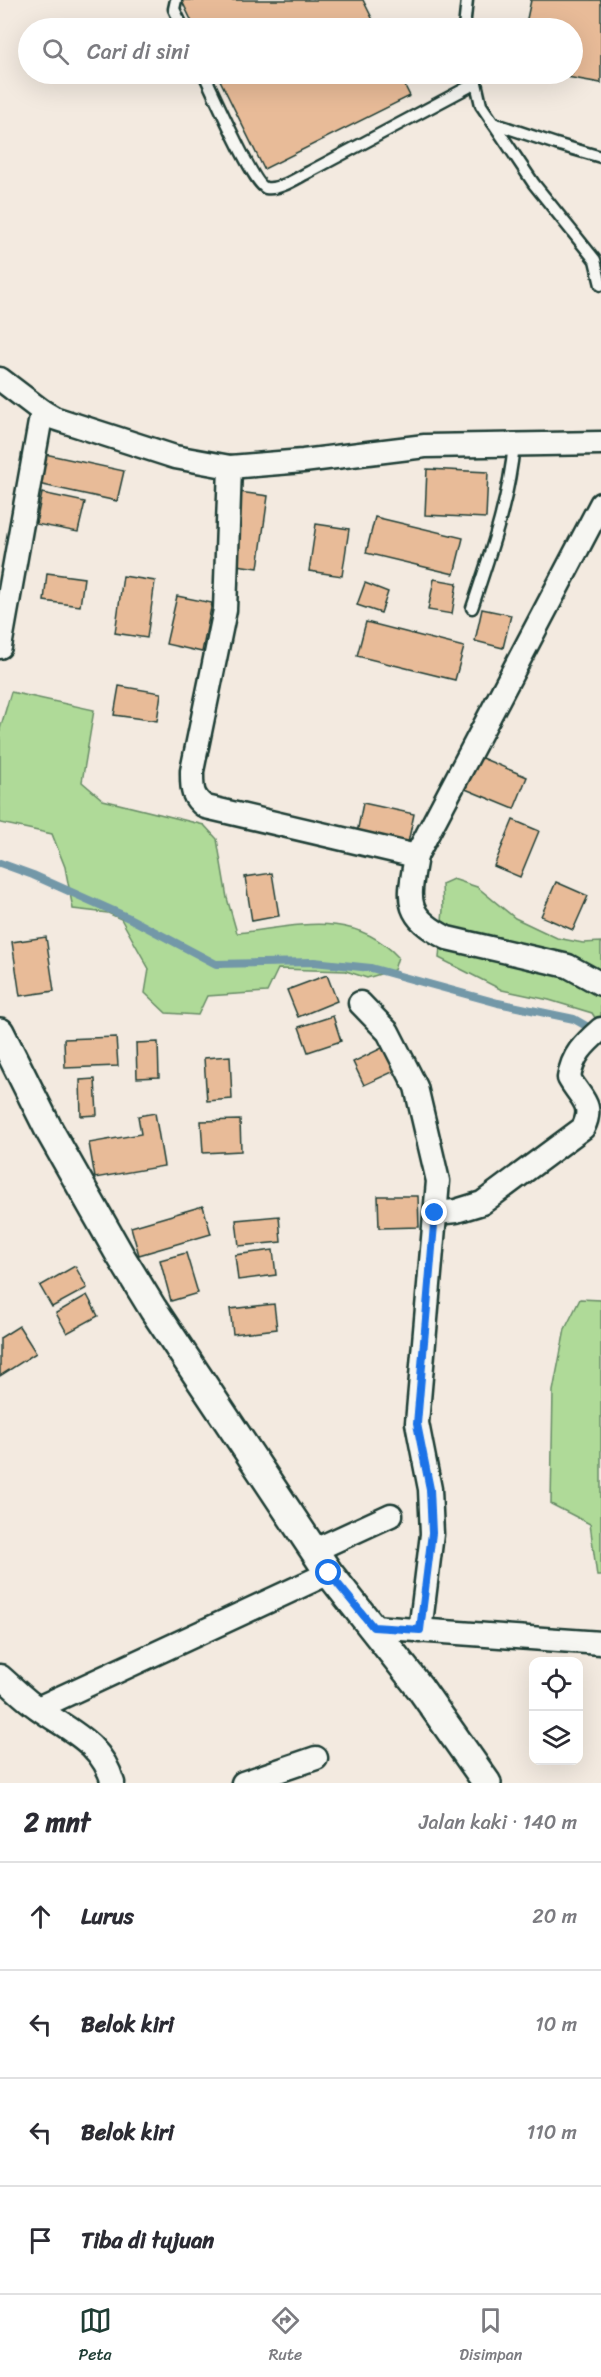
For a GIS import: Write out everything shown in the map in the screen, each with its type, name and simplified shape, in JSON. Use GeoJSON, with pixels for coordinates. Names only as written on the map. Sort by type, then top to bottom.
{"type":"FeatureCollection","features":[{"type":"Feature","properties":{"kind":"street"},"geometry":{"type":"LineString","coordinates":[[0,379],[54,418],[175,457],[230,467],[303,461],[425,446],[601,443]]}},
{"type":"Feature","properties":{"kind":"street"},"geometry":{"type":"LineString","coordinates":[[0,647],[42,411]]}},
{"type":"Feature","properties":{"kind":"street"},"geometry":{"type":"LineString","coordinates":[[230,467],[225,610],[192,771],[192,791],[195,800],[206,807],[416,856]]}},
{"type":"Feature","properties":{"kind":"street"},"geometry":{"type":"LineString","coordinates":[[601,504],[416,856],[409,897],[413,910],[431,930],[447,938],[568,966],[601,984]]}},
{"type":"Feature","properties":{"kind":"street"},"geometry":{"type":"LineString","coordinates":[[360,1003],[388,1032],[416,1087],[438,1181],[417,1424],[430,1489],[432,1533],[420,1630]]}},
{"type":"Feature","properties":{"kind":"street"},"geometry":{"type":"LineString","coordinates":[[435,1213],[456,1211],[482,1203],[583,1128],[589,1117],[588,1105],[569,1078],[571,1064],[580,1047],[601,1029]]}},
{"type":"Feature","properties":{"kind":"street"},"geometry":{"type":"LineString","coordinates":[[0,1032],[49,1130],[120,1255],[329,1573],[420,1688],[487,1783]]}},
{"type":"Feature","properties":{"kind":"street"},"geometry":{"type":"LineString","coordinates":[[315,1550],[391,1515]]}},
{"type":"Feature","properties":{"kind":"street"},"geometry":{"type":"LineString","coordinates":[[38,1708],[329,1573]]}},
{"type":"Feature","properties":{"kind":"street"},"geometry":{"type":"LineString","coordinates":[[373,1627],[601,1643]]}},
{"type":"Feature","properties":{"kind":"street"},"geometry":{"type":"LineString","coordinates":[[0,1676],[38,1708],[98,1751],[109,1769],[113,1783]]}},
{"type":"Feature","properties":{"kind":"street"},"geometry":{"type":"LineString","coordinates":[[243,1783],[316,1758]]}},
{"type":"Feature","properties":{"kind":"lane"},"geometry":{"type":"LineString","coordinates":[[176,0],[174,9],[178,18]]}},
{"type":"Feature","properties":{"kind":"lane"},"geometry":{"type":"LineString","coordinates":[[465,18],[467,0]]}},
{"type":"Feature","properties":{"kind":"lane"},"geometry":{"type":"LineString","coordinates":[[209,84],[246,161],[264,188],[283,185],[309,172],[464,84]]}},
{"type":"Feature","properties":{"kind":"lane"},"geometry":{"type":"LineString","coordinates":[[476,84],[481,105],[534,184],[595,260],[601,285]]}},
{"type":"Feature","properties":{"kind":"lane"},"geometry":{"type":"LineString","coordinates":[[493,122],[601,157]]}},
{"type":"Feature","properties":{"kind":"lane"},"geometry":{"type":"LineString","coordinates":[[472,608],[498,532],[512,466],[514,443]]}},
{"type":"Feature","properties":{"kind":"green space"},"geometry":{"type":"Polygon","coordinates":[[[11,692],[94,710],[82,782],[103,800],[204,825],[217,839],[227,898],[237,933],[301,925],[342,926],[362,932],[380,942],[398,957],[394,970],[367,978],[346,971],[278,969],[267,992],[207,996],[198,1015],[166,1013],[145,993],[149,969],[121,919],[108,913],[73,909],[65,867],[52,834],[0,823],[0,729],[11,692]]]}},
{"type":"Feature","properties":{"kind":"green space"},"geometry":{"type":"Polygon","coordinates":[[[453,879],[477,887],[515,918],[557,938],[583,943],[601,942],[601,1027],[592,1013],[549,1000],[502,990],[439,958],[443,909],[442,884],[453,879]]]}},
{"type":"Feature","properties":{"kind":"green space"},"geometry":{"type":"Polygon","coordinates":[[[580,1299],[601,1300],[601,1576],[597,1576],[590,1524],[551,1504],[553,1391],[565,1329],[580,1299]]]}},
{"type":"Feature","properties":{"kind":"building"},"geometry":{"type":"Polygon","coordinates":[[[363,0],[372,18],[190,18],[182,1],[363,0]]]}},
{"type":"Feature","properties":{"kind":"building"},"geometry":{"type":"Polygon","coordinates":[[[531,0],[601,0],[601,83],[583,80],[583,18],[527,18],[531,0]]]}},
{"type":"Feature","properties":{"kind":"building"},"geometry":{"type":"Polygon","coordinates":[[[222,84],[404,84],[410,96],[264,169],[222,84]]]}},
{"type":"Feature","properties":{"kind":"building"},"geometry":{"type":"Polygon","coordinates":[[[45,454],[124,471],[117,501],[38,484],[45,454]]]}},
{"type":"Feature","properties":{"kind":"building"},"geometry":{"type":"Polygon","coordinates":[[[427,469],[488,472],[486,518],[425,515],[427,469]]]}},
{"type":"Feature","properties":{"kind":"building"},"geometry":{"type":"Polygon","coordinates":[[[239,492],[268,496],[258,568],[229,564],[239,492]]]}},
{"type":"Feature","properties":{"kind":"building"},"geometry":{"type":"Polygon","coordinates":[[[42,493],[85,502],[78,532],[36,524],[42,493]]]}},
{"type":"Feature","properties":{"kind":"building"},"geometry":{"type":"Polygon","coordinates":[[[375,517],[463,538],[454,574],[366,553],[375,517]]]}},
{"type":"Feature","properties":{"kind":"building"},"geometry":{"type":"Polygon","coordinates":[[[316,524],[349,529],[342,576],[309,571],[316,524]]]}},
{"type":"Feature","properties":{"kind":"building"},"geometry":{"type":"Polygon","coordinates":[[[47,573],[84,578],[80,606],[44,601],[47,573]]]}},
{"type":"Feature","properties":{"kind":"building"},"geometry":{"type":"Polygon","coordinates":[[[123,576],[155,581],[147,638],[115,633],[123,576]]]}},
{"type":"Feature","properties":{"kind":"building"},"geometry":{"type":"Polygon","coordinates":[[[434,579],[457,583],[452,614],[428,610],[434,579]]]}},
{"type":"Feature","properties":{"kind":"building"},"geometry":{"type":"Polygon","coordinates":[[[365,583],[388,592],[381,613],[357,605],[365,583]]]}},
{"type":"Feature","properties":{"kind":"building"},"geometry":{"type":"Polygon","coordinates":[[[177,596],[212,603],[202,652],[166,644],[177,596]]]}},
{"type":"Feature","properties":{"kind":"building"},"geometry":{"type":"Polygon","coordinates":[[[482,609],[511,615],[503,648],[475,641],[482,609]]]}},
{"type":"Feature","properties":{"kind":"building"},"geometry":{"type":"Polygon","coordinates":[[[366,622],[464,647],[455,680],[357,656],[366,622]]]}},
{"type":"Feature","properties":{"kind":"building"},"geometry":{"type":"Polygon","coordinates":[[[119,686],[161,693],[157,721],[114,715],[119,686]]]}},
{"type":"Feature","properties":{"kind":"building"},"geometry":{"type":"Polygon","coordinates":[[[477,756],[527,777],[514,809],[463,788],[477,756]]]}},
{"type":"Feature","properties":{"kind":"building"},"geometry":{"type":"Polygon","coordinates":[[[363,803],[414,814],[408,843],[357,833],[363,803]]]}},
{"type":"Feature","properties":{"kind":"building"},"geometry":{"type":"Polygon","coordinates":[[[513,820],[539,831],[520,877],[494,866],[513,820]]]}},
{"type":"Feature","properties":{"kind":"building"},"geometry":{"type":"Polygon","coordinates":[[[272,873],[279,916],[252,921],[245,877],[272,873]]]}},
{"type":"Feature","properties":{"kind":"building"},"geometry":{"type":"Polygon","coordinates":[[[556,882],[588,896],[573,930],[541,916],[556,882]]]}},
{"type":"Feature","properties":{"kind":"building"},"geometry":{"type":"Polygon","coordinates":[[[46,937],[54,991],[20,996],[12,942],[46,937]]]}},
{"type":"Feature","properties":{"kind":"building"},"geometry":{"type":"Polygon","coordinates":[[[327,975],[337,1001],[298,1017],[287,990],[327,975]]]}},
{"type":"Feature","properties":{"kind":"building"},"geometry":{"type":"Polygon","coordinates":[[[333,1016],[341,1041],[308,1052],[299,1027],[333,1016]]]}},
{"type":"Feature","properties":{"kind":"building"},"geometry":{"type":"Polygon","coordinates":[[[116,1037],[118,1066],[65,1068],[64,1039],[116,1037]]]}},
{"type":"Feature","properties":{"kind":"building"},"geometry":{"type":"Polygon","coordinates":[[[158,1042],[159,1077],[137,1078],[136,1043],[158,1042]]]}},
{"type":"Feature","properties":{"kind":"building"},"geometry":{"type":"Polygon","coordinates":[[[386,1046],[397,1070],[364,1085],[353,1062],[386,1046]]]}},
{"type":"Feature","properties":{"kind":"building"},"geometry":{"type":"Polygon","coordinates":[[[230,1056],[232,1099],[207,1101],[204,1058],[230,1056]]]}},
{"type":"Feature","properties":{"kind":"building"},"geometry":{"type":"Polygon","coordinates":[[[95,1079],[97,1115],[81,1116],[80,1080],[95,1079]]]}},
{"type":"Feature","properties":{"kind":"building"},"geometry":{"type":"Polygon","coordinates":[[[155,1113],[164,1166],[95,1178],[89,1143],[141,1134],[138,1116],[155,1113]]]}},
{"type":"Feature","properties":{"kind":"building"},"geometry":{"type":"Polygon","coordinates":[[[240,1120],[241,1151],[203,1153],[201,1121],[240,1120]]]}},
{"type":"Feature","properties":{"kind":"building"},"geometry":{"type":"Polygon","coordinates":[[[378,1196],[418,1196],[419,1227],[379,1228],[378,1196]]]}},
{"type":"Feature","properties":{"kind":"building"},"geometry":{"type":"Polygon","coordinates":[[[203,1206],[211,1234],[139,1255],[131,1227],[203,1206]]]}},
{"type":"Feature","properties":{"kind":"building"},"geometry":{"type":"Polygon","coordinates":[[[279,1216],[281,1242],[239,1246],[236,1220],[279,1216]]]}},
{"type":"Feature","properties":{"kind":"building"},"geometry":{"type":"Polygon","coordinates":[[[273,1250],[276,1275],[238,1280],[235,1255],[273,1250]]]}},
{"type":"Feature","properties":{"kind":"building"},"geometry":{"type":"Polygon","coordinates":[[[186,1253],[198,1293],[171,1301],[160,1260],[186,1253]]]}},
{"type":"Feature","properties":{"kind":"building"},"geometry":{"type":"Polygon","coordinates":[[[75,1266],[87,1288],[52,1307],[40,1286],[75,1266]]]}},
{"type":"Feature","properties":{"kind":"building"},"geometry":{"type":"Polygon","coordinates":[[[87,1295],[98,1316],[67,1333],[56,1313],[87,1295]]]}},
{"type":"Feature","properties":{"kind":"building"},"geometry":{"type":"Polygon","coordinates":[[[274,1304],[277,1329],[233,1334],[230,1309],[274,1304]]]}},
{"type":"Feature","properties":{"kind":"building"},"geometry":{"type":"Polygon","coordinates":[[[19,1326],[36,1353],[0,1376],[0,1338],[19,1326]]]}},
{"type":"Feature","properties":{"kind":"waterway"},"geometry":{"type":"LineString","coordinates":[[0,863],[33,875],[129,918],[216,964],[314,962],[371,968],[498,1003],[574,1019],[595,1031]]}},
{"type":"Feature","properties":{"kind":"route"},"geometry":{"type":"LineString","coordinates":[[329,1573],[373,1627],[420,1630],[432,1533],[430,1489],[417,1424],[435,1213]]}}]}
